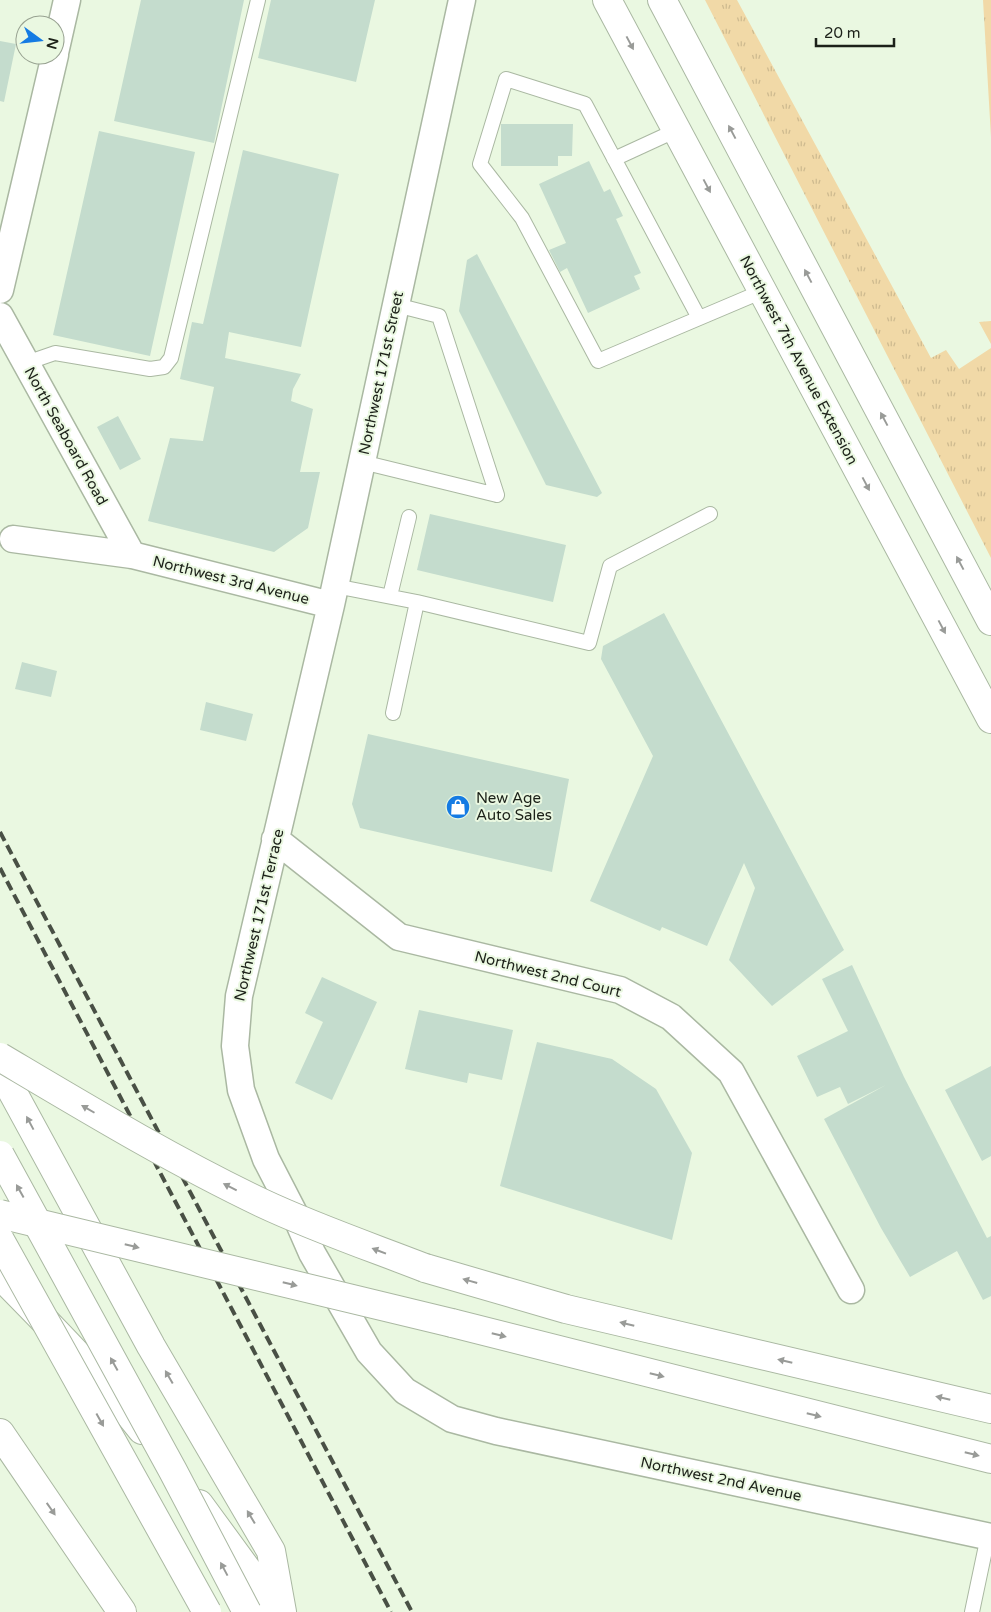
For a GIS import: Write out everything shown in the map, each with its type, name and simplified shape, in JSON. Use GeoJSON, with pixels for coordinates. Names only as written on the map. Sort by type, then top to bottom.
{"type":"FeatureCollection","features":[{"type":"Feature","properties":{"kind":"main road","name":"Northwest 7th Avenue Extension"},"geometry":{"type":"LineString","coordinates":[[607,0],[991,719]]}},
{"type":"Feature","properties":{"kind":"main road"},"geometry":{"type":"LineString","coordinates":[[662,0],[991,621]]}},
{"type":"Feature","properties":{"kind":"main road"},"geometry":{"type":"LineString","coordinates":[[0,1057],[184,1164],[264,1204],[335,1234],[425,1268],[576,1311],[991,1409]]}},
{"type":"Feature","properties":{"kind":"main road"},"geometry":{"type":"LineString","coordinates":[[0,1068],[151,1346],[271,1551],[282,1612]]}},
{"type":"Feature","properties":{"kind":"main road"},"geometry":{"type":"LineString","coordinates":[[0,1155],[173,1471],[247,1612]]}},
{"type":"Feature","properties":{"kind":"main road"},"geometry":{"type":"LineString","coordinates":[[0,1214],[452,1323],[991,1459]]}},
{"type":"Feature","properties":{"kind":"main road"},"geometry":{"type":"LineString","coordinates":[[0,1240],[206,1612]]}},
{"type":"Feature","properties":{"kind":"main road"},"geometry":{"type":"LineString","coordinates":[[0,1275],[47,1322],[123,1406],[233,1548],[278,1612]]}},
{"type":"Feature","properties":{"kind":"main road"},"geometry":{"type":"LineString","coordinates":[[0,1433],[122,1612]]}},
{"type":"Feature","properties":{"kind":"main road"},"geometry":{"type":"LineString","coordinates":[[0,1450],[23,1469]]}},
{"type":"Feature","properties":{"kind":"street"},"geometry":{"type":"LineString","coordinates":[[64,15],[67,0]]}},
{"type":"Feature","properties":{"kind":"street","name":"Northwest 171st Street"},"geometry":{"type":"LineString","coordinates":[[298,745],[333,596],[462,0]]}},
{"type":"Feature","properties":{"kind":"street"},"geometry":{"type":"LineString","coordinates":[[0,290],[52,65]]}},
{"type":"Feature","properties":{"kind":"street","name":"North Seaboard Road"},"geometry":{"type":"LineString","coordinates":[[0,316],[132,555]]}},
{"type":"Feature","properties":{"kind":"street","name":"Northwest 3rd Avenue"},"geometry":{"type":"LineString","coordinates":[[13,539],[132,555],[333,596]]}},
{"type":"Feature","properties":{"kind":"street","name":"Northwest 171st Terrace"},"geometry":{"type":"LineString","coordinates":[[298,745],[239,996],[236,1046],[241,1090],[266,1159],[312,1252],[369,1352],[405,1391],[452,1419]]}},
{"type":"Feature","properties":{"kind":"street","name":"Northwest 2nd Court"},"geometry":{"type":"LineString","coordinates":[[275,839],[399,937],[620,990],[671,1017],[731,1072],[851,1290]]}},
{"type":"Feature","properties":{"kind":"street","name":"Northwest 2nd Avenue"},"geometry":{"type":"LineString","coordinates":[[452,1419],[506,1433],[989,1536]]}},
{"type":"Feature","properties":{"kind":"lane"},"geometry":{"type":"LineString","coordinates":[[26,363],[55,353],[150,369],[164,367],[171,358],[176,344],[258,0]]}},
{"type":"Feature","properties":{"kind":"lane"},"geometry":{"type":"LineString","coordinates":[[699,318],[585,104],[506,80],[480,164],[522,218],[598,361],[763,291]]}},
{"type":"Feature","properties":{"kind":"lane"},"geometry":{"type":"LineString","coordinates":[[614,159],[677,130]]}},
{"type":"Feature","properties":{"kind":"lane"},"geometry":{"type":"LineString","coordinates":[[362,462],[497,495],[438,316],[396,305]]}},
{"type":"Feature","properties":{"kind":"lane"},"geometry":{"type":"LineString","coordinates":[[333,596],[390,596],[589,643],[610,566],[710,514]]}},
{"type":"Feature","properties":{"kind":"lane"},"geometry":{"type":"LineString","coordinates":[[390,596],[409,517]]}},
{"type":"Feature","properties":{"kind":"lane"},"geometry":{"type":"LineString","coordinates":[[393,713],[417,602]]}},
{"type":"Feature","properties":{"kind":"lane"},"geometry":{"type":"LineString","coordinates":[[972,1612],[989,1536]]}},
{"type":"Feature","properties":{"kind":"green space"},"geometry":{"type":"Polygon","coordinates":[[[705,0],[737,0],[931,358],[946,350],[959,369],[991,348],[991,558],[705,0]]]}},
{"type":"Feature","properties":{"kind":"green space"},"geometry":{"type":"Polygon","coordinates":[[[983,0],[991,0],[991,137],[983,0]]]}},
{"type":"Feature","properties":{"kind":"green space"},"geometry":{"type":"Polygon","coordinates":[[[991,321],[991,344],[979,322],[991,321]]]}},
{"type":"Feature","properties":{"kind":"building"},"geometry":{"type":"Polygon","coordinates":[[[141,0],[244,0],[214,143],[114,121],[141,0]]]}},
{"type":"Feature","properties":{"kind":"building"},"geometry":{"type":"Polygon","coordinates":[[[271,0],[375,0],[356,82],[258,58],[271,0]]]}},
{"type":"Feature","properties":{"kind":"building"},"geometry":{"type":"Polygon","coordinates":[[[0,41],[15,44],[15,49],[4,102],[0,101],[0,41]]]}},
{"type":"Feature","properties":{"kind":"building"},"geometry":{"type":"Polygon","coordinates":[[[501,124],[573,124],[572,156],[558,156],[558,166],[501,166],[501,124]]]}},
{"type":"Feature","properties":{"kind":"building"},"geometry":{"type":"Polygon","coordinates":[[[99,131],[195,152],[150,356],[53,335],[99,131]]]}},
{"type":"Feature","properties":{"kind":"building"},"geometry":{"type":"Polygon","coordinates":[[[243,150],[339,174],[301,347],[229,332],[225,358],[301,374],[293,389],[291,401],[313,409],[300,472],[320,472],[308,528],[274,552],[148,521],[170,438],[203,441],[214,387],[180,379],[192,322],[203,324],[243,150]]]}},
{"type":"Feature","properties":{"kind":"building"},"geometry":{"type":"Polygon","coordinates":[[[589,161],[604,192],[610,189],[623,216],[616,219],[641,273],[634,276],[640,289],[588,313],[567,268],[560,272],[549,250],[566,243],[539,184],[589,161]]]}},
{"type":"Feature","properties":{"kind":"building"},"geometry":{"type":"Polygon","coordinates":[[[477,254],[602,493],[597,497],[546,485],[459,311],[467,260],[477,254]]]}},
{"type":"Feature","properties":{"kind":"building"},"geometry":{"type":"Polygon","coordinates":[[[118,416],[141,459],[120,470],[97,427],[118,416]]]}},
{"type":"Feature","properties":{"kind":"building"},"geometry":{"type":"Polygon","coordinates":[[[430,514],[566,545],[553,602],[417,570],[430,514]]]}},
{"type":"Feature","properties":{"kind":"building"},"geometry":{"type":"Polygon","coordinates":[[[664,613],[844,950],[772,1006],[729,960],[755,888],[744,863],[707,946],[662,927],[660,931],[590,901],[653,756],[601,659],[603,646],[664,613]]]}},
{"type":"Feature","properties":{"kind":"building"},"geometry":{"type":"Polygon","coordinates":[[[22,662],[57,671],[51,697],[15,689],[22,662]]]}},
{"type":"Feature","properties":{"kind":"building"},"geometry":{"type":"Polygon","coordinates":[[[206,702],[253,714],[246,741],[200,730],[206,702]]]}},
{"type":"Feature","properties":{"kind":"building"},"geometry":{"type":"Polygon","coordinates":[[[368,734],[569,779],[552,872],[360,828],[352,804],[368,734]]]}},
{"type":"Feature","properties":{"kind":"building"},"geometry":{"type":"Polygon","coordinates":[[[852,965],[904,1077],[987,1238],[991,1236],[991,1296],[983,1300],[957,1251],[910,1277],[881,1228],[824,1119],[886,1085],[848,1104],[840,1087],[817,1097],[797,1056],[848,1031],[822,979],[852,965]]]}},
{"type":"Feature","properties":{"kind":"building"},"geometry":{"type":"Polygon","coordinates":[[[322,977],[377,1002],[332,1100],[295,1083],[323,1022],[305,1013],[322,977]]]}},
{"type":"Feature","properties":{"kind":"building"},"geometry":{"type":"Polygon","coordinates":[[[419,1010],[513,1030],[502,1080],[469,1073],[467,1083],[405,1069],[419,1010]]]}},
{"type":"Feature","properties":{"kind":"building"},"geometry":{"type":"Polygon","coordinates":[[[537,1042],[612,1059],[656,1089],[692,1153],[672,1240],[500,1186],[537,1042]]]}},
{"type":"Feature","properties":{"kind":"building"},"geometry":{"type":"Polygon","coordinates":[[[991,1066],[991,1156],[982,1161],[945,1090],[991,1066]]]}},
{"type":"Feature","properties":{"kind":"railway"},"geometry":{"type":"LineString","coordinates":[[0,832],[412,1612]]}},
{"type":"Feature","properties":{"kind":"railway"},"geometry":{"type":"LineString","coordinates":[[0,868],[391,1612]]}},
{"type":"Feature","properties":{"kind":"place","name":"New Age Auto Sales"},"geometry":{"type":"Point","coordinates":[458,807]}}]}
